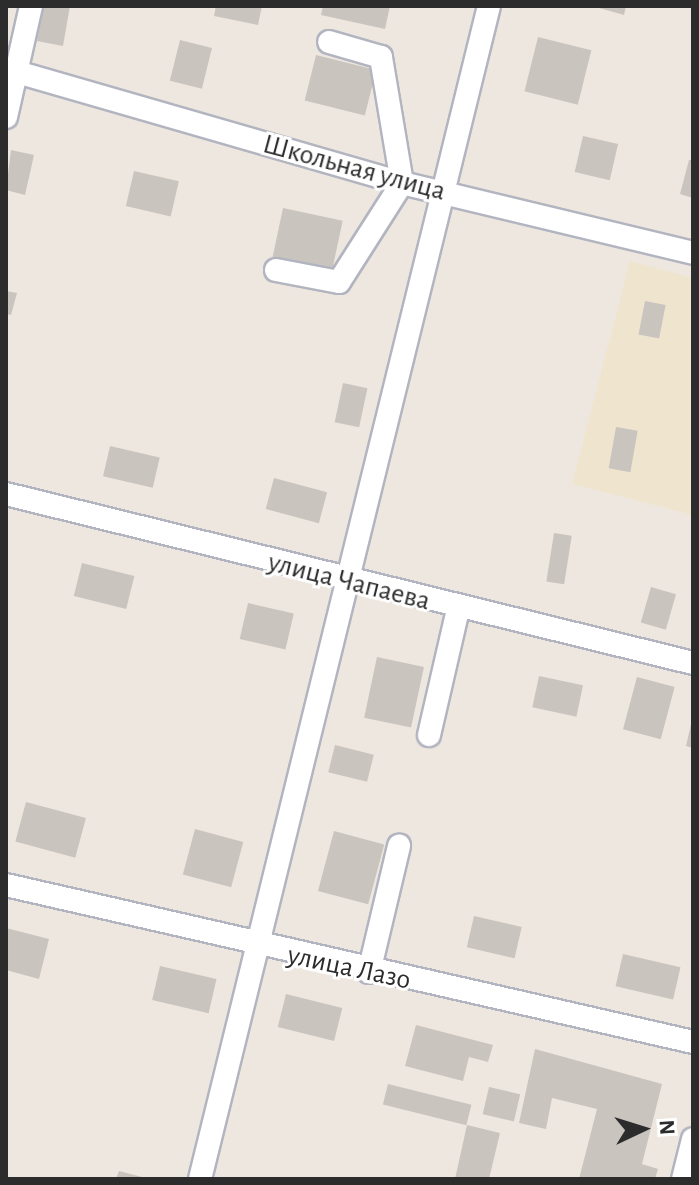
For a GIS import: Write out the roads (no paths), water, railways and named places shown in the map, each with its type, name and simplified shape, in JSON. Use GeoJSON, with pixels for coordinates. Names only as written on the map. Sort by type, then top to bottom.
{"type":"FeatureCollection","features":[{"type":"Feature","properties":{"kind":"street"},"geometry":{"type":"LineString","coordinates":[[6,117],[31,6]]}},
{"type":"Feature","properties":{"kind":"street"},"geometry":{"type":"LineString","coordinates":[[200,1179],[261,949],[489,6]]}},
{"type":"Feature","properties":{"kind":"street"},"geometry":{"type":"LineString","coordinates":[[276,270],[339,282],[402,183],[381,57],[329,42]]}},
{"type":"Feature","properties":{"kind":"street","name":"Школьная улица"},"geometry":{"type":"LineString","coordinates":[[17,72],[402,183],[693,253]]}},
{"type":"Feature","properties":{"kind":"street","name":"улица Чапаева"},"geometry":{"type":"LineString","coordinates":[[6,494],[349,584],[693,663]]}},
{"type":"Feature","properties":{"kind":"street"},"geometry":{"type":"LineString","coordinates":[[429,735],[458,609]]}},
{"type":"Feature","properties":{"kind":"street"},"geometry":{"type":"LineString","coordinates":[[369,972],[399,846]]}},
{"type":"Feature","properties":{"kind":"street","name":"улица Лазо"},"geometry":{"type":"LineString","coordinates":[[6,885],[261,949],[693,1042]]}},
{"type":"Feature","properties":{"kind":"street"},"geometry":{"type":"LineString","coordinates":[[683,1179],[693,1139]]}}]}
